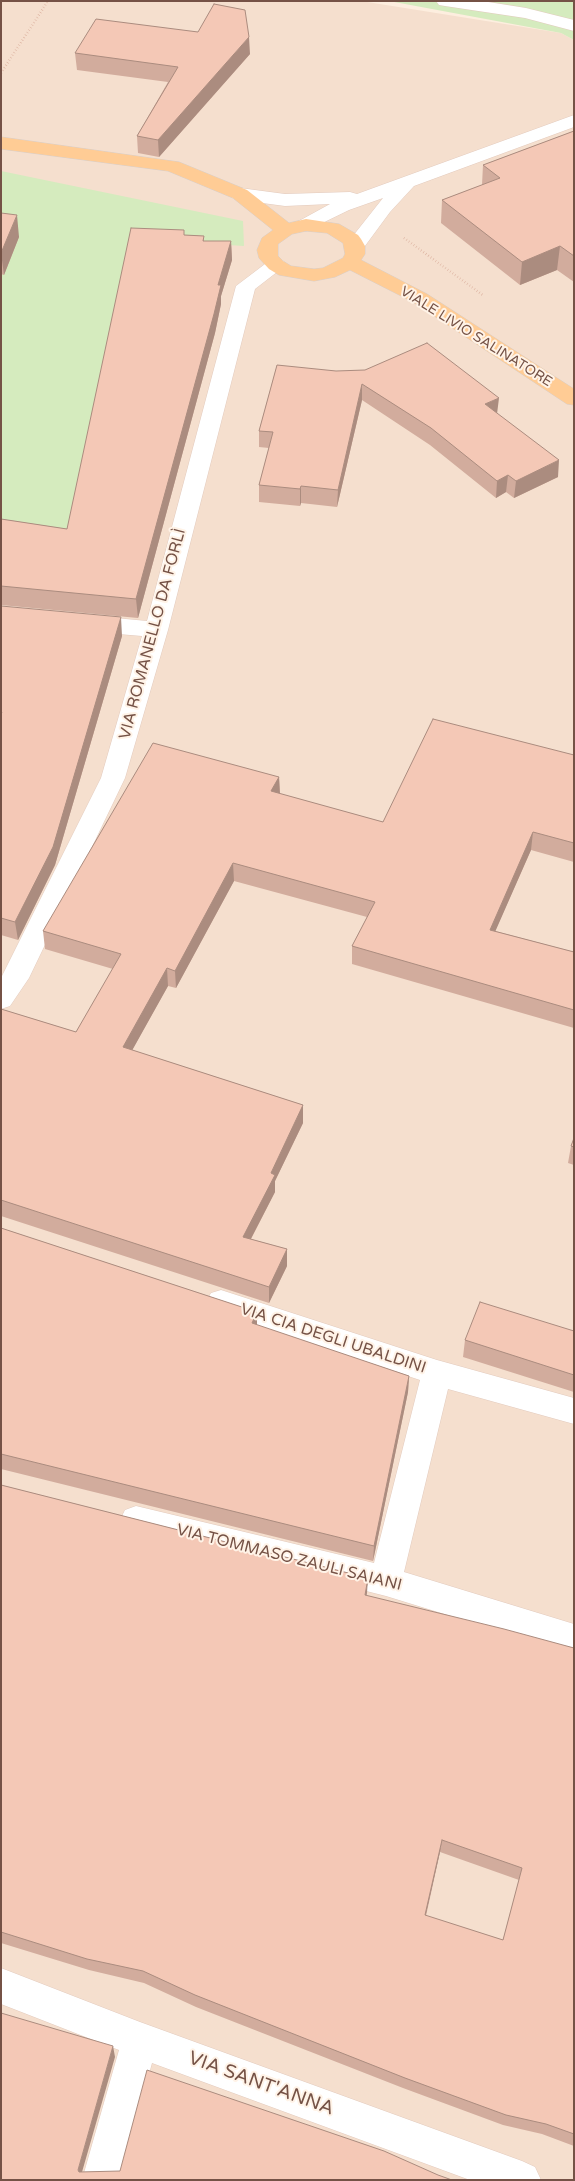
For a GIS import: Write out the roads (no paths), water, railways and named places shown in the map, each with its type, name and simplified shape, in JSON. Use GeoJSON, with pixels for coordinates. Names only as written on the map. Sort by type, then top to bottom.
{"type":"FeatureCollection","features":[{"type":"Feature","properties":{"kind":"main road"},"geometry":{"type":"LineString","coordinates":[[1,143],[172,166],[240,194],[285,230]]}},
{"type":"Feature","properties":{"kind":"main road"},"geometry":{"type":"LineString","coordinates":[[306,225],[332,228],[351,239],[352,254],[328,273],[314,275],[286,270],[276,265],[269,258],[267,250],[269,242],[285,230],[306,225]]}},
{"type":"Feature","properties":{"kind":"main road","name":"VIALE LIVIO SALINATORE"},"geometry":{"type":"LineString","coordinates":[[352,254],[574,399]]}},
{"type":"Feature","properties":{"kind":"street"},"geometry":{"type":"LineString","coordinates":[[445,1],[526,13],[574,26]]}},
{"type":"Feature","properties":{"kind":"street"},"geometry":{"type":"LineString","coordinates":[[469,1],[493,8]]}},
{"type":"Feature","properties":{"kind":"street"},"geometry":{"type":"LineString","coordinates":[[306,225],[342,206],[574,121]]}},
{"type":"Feature","properties":{"kind":"street"},"geometry":{"type":"LineString","coordinates":[[352,254],[382,208],[410,182]]}},
{"type":"Feature","properties":{"kind":"street"},"geometry":{"type":"LineString","coordinates":[[240,194],[285,200],[369,197]]}},
{"type":"Feature","properties":{"kind":"street","name":"VIA ROMANELLO DA FORLÌ"},"geometry":{"type":"LineString","coordinates":[[1,998],[16,978],[112,778],[156,630],[246,286],[276,265]]}},
{"type":"Feature","properties":{"kind":"street"},"geometry":{"type":"LineString","coordinates":[[59,621],[156,630]]}},
{"type":"Feature","properties":{"kind":"street","name":"VIA CIA DEGLI UBALDINI"},"geometry":{"type":"LineString","coordinates":[[200,1295],[437,1373],[574,1411]]}},
{"type":"Feature","properties":{"kind":"street"},"geometry":{"type":"LineString","coordinates":[[386,1581],[437,1373]]}},
{"type":"Feature","properties":{"kind":"street","name":"VIA TOMMASO ZAULI SAIANI"},"geometry":{"type":"LineString","coordinates":[[110,1513],[386,1581],[574,1639]]}},
{"type":"Feature","properties":{"kind":"street","name":"VIA SANT'ANNA"},"geometry":{"type":"LineString","coordinates":[[1,1986],[140,2040],[522,2180]]}},
{"type":"Feature","properties":{"kind":"street"},"geometry":{"type":"LineString","coordinates":[[100,2180],[140,2040]]}}]}
